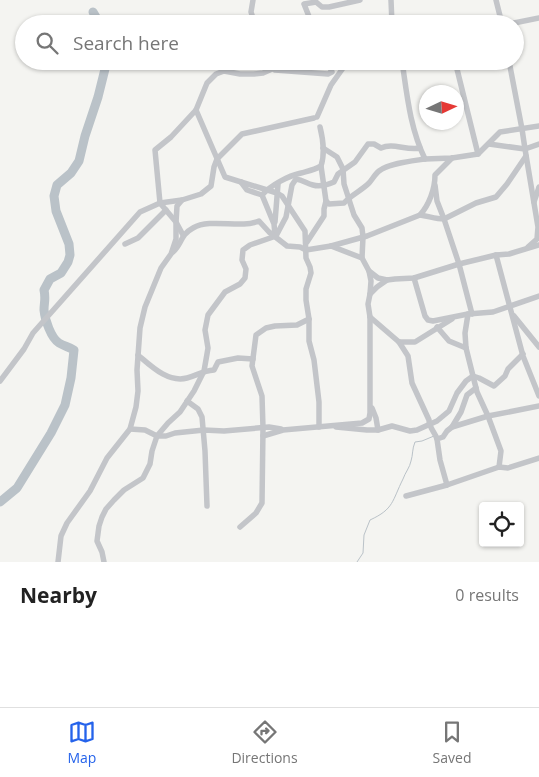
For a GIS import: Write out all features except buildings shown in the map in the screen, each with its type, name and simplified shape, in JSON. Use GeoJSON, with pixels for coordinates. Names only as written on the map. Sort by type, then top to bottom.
{"type":"FeatureCollection","features":[{"type":"Feature","properties":{"kind":"street"},"geometry":{"type":"LineString","coordinates":[[252,15],[253,0]]}},
{"type":"Feature","properties":{"kind":"street"},"geometry":{"type":"LineString","coordinates":[[308,15],[304,4],[316,2],[322,8],[360,0]]}},
{"type":"Feature","properties":{"kind":"street"},"geometry":{"type":"LineString","coordinates":[[390,15],[391,0]]}},
{"type":"Feature","properties":{"kind":"street"},"geometry":{"type":"LineString","coordinates":[[496,0],[500,15]]}},
{"type":"Feature","properties":{"kind":"street"},"geometry":{"type":"LineString","coordinates":[[524,21],[539,18]]}},
{"type":"Feature","properties":{"kind":"street"},"geometry":{"type":"LineString","coordinates":[[183,235],[176,222],[160,203],[155,150],[171,137],[196,110],[206,83],[216,74],[224,71],[254,74],[270,70]]}},
{"type":"Feature","properties":{"kind":"street"},"geometry":{"type":"LineString","coordinates":[[275,70],[328,74],[332,72],[331,70]]}},
{"type":"Feature","properties":{"kind":"street"},"geometry":{"type":"LineString","coordinates":[[0,381],[33,333],[140,212],[160,203],[182,200],[201,194],[211,186],[217,159],[242,134],[316,118],[331,85],[342,70]]}},
{"type":"Feature","properties":{"kind":"street"},"geometry":{"type":"LineString","coordinates":[[403,70],[410,117],[425,159]]}},
{"type":"Feature","properties":{"kind":"street"},"geometry":{"type":"LineString","coordinates":[[458,70],[478,154]]}},
{"type":"Feature","properties":{"kind":"street"},"geometry":{"type":"LineString","coordinates":[[511,70],[538,227],[537,239],[527,248]]}},
{"type":"Feature","properties":{"kind":"street"},"geometry":{"type":"LineString","coordinates":[[196,110],[224,178],[241,182],[264,193],[277,193],[282,196],[305,231],[306,258],[311,273],[306,289],[306,300],[309,319],[309,340],[314,360],[319,402],[319,427]]}},
{"type":"Feature","properties":{"kind":"street"},"geometry":{"type":"LineString","coordinates":[[326,201],[330,204],[344,203],[386,167],[425,159],[452,158],[478,154],[500,132],[539,126]]}},
{"type":"Feature","properties":{"kind":"street"},"geometry":{"type":"LineString","coordinates":[[306,247],[324,216],[326,201],[321,166],[323,161],[323,137],[320,127]]}},
{"type":"Feature","properties":{"kind":"street"},"geometry":{"type":"LineString","coordinates":[[104,562],[97,541],[99,526],[106,509],[124,490],[144,478],[150,464],[157,436],[180,412],[204,371],[208,348],[205,330],[208,315],[224,292],[240,284],[245,278],[246,269],[242,260],[243,250],[250,245],[276,236],[286,217],[292,185],[296,179],[313,186],[323,186],[334,182],[338,174],[355,162],[368,144],[374,144],[381,148],[387,145],[412,150],[420,148]]}},
{"type":"Feature","properties":{"kind":"street"},"geometry":{"type":"LineString","coordinates":[[489,144],[525,148],[539,144]]}},
{"type":"Feature","properties":{"kind":"street"},"geometry":{"type":"LineString","coordinates":[[263,436],[283,430],[362,423],[368,419],[370,413],[370,317],[368,304],[371,281],[369,271],[362,258],[362,228],[354,215],[344,184],[343,170],[337,157],[323,148]]}},
{"type":"Feature","properties":{"kind":"street"},"geometry":{"type":"LineString","coordinates":[[420,215],[444,219],[476,203],[496,197],[526,156]]}},
{"type":"Feature","properties":{"kind":"street"},"geometry":{"type":"LineString","coordinates":[[452,158],[435,175],[436,201],[459,264],[470,314],[465,333],[466,348],[476,388],[501,451],[499,467]]}},
{"type":"Feature","properties":{"kind":"street"},"geometry":{"type":"LineString","coordinates":[[264,193],[300,173],[312,171],[321,166]]}},
{"type":"Feature","properties":{"kind":"street"},"geometry":{"type":"LineString","coordinates":[[58,562],[61,536],[67,523],[90,491],[106,458],[130,429],[138,391],[137,370],[140,328],[145,307],[161,268],[177,249],[183,235],[194,227],[206,224],[246,224],[259,221],[269,232],[287,246],[331,246],[363,237],[420,215],[426,209],[435,183]]}},
{"type":"Feature","properties":{"kind":"street"},"geometry":{"type":"LineString","coordinates":[[274,224],[278,184]]}},
{"type":"Feature","properties":{"kind":"street"},"geometry":{"type":"LineString","coordinates":[[534,203],[539,187]]}},
{"type":"Feature","properties":{"kind":"street"},"geometry":{"type":"LineString","coordinates":[[264,193],[276,236]]}},
{"type":"Feature","properties":{"kind":"street"},"geometry":{"type":"LineString","coordinates":[[171,254],[176,240],[178,206],[182,200]]}},
{"type":"Feature","properties":{"kind":"street"},"geometry":{"type":"LineString","coordinates":[[125,244],[138,238],[166,210]]}},
{"type":"Feature","properties":{"kind":"street"},"geometry":{"type":"LineString","coordinates":[[369,271],[378,278],[387,280],[414,278],[459,264],[496,255],[509,254],[539,245]]}},
{"type":"Feature","properties":{"kind":"street"},"geometry":{"type":"LineString","coordinates":[[331,246],[362,258]]}},
{"type":"Feature","properties":{"kind":"street"},"geometry":{"type":"LineString","coordinates":[[496,255],[523,354],[539,396]]}},
{"type":"Feature","properties":{"kind":"street"},"geometry":{"type":"LineString","coordinates":[[414,278],[424,316],[428,320],[433,321],[492,312],[539,296]]}},
{"type":"Feature","properties":{"kind":"street"},"geometry":{"type":"LineString","coordinates":[[370,294],[377,286],[387,280]]}},
{"type":"Feature","properties":{"kind":"street"},"geometry":{"type":"LineString","coordinates":[[513,315],[539,346]]}},
{"type":"Feature","properties":{"kind":"street"},"geometry":{"type":"LineString","coordinates":[[399,342],[415,342],[457,316]]}},
{"type":"Feature","properties":{"kind":"street"},"geometry":{"type":"LineString","coordinates":[[370,317],[399,342],[408,356],[412,383],[429,420],[429,425],[436,434],[440,460],[447,485]]}},
{"type":"Feature","properties":{"kind":"street"},"geometry":{"type":"LineString","coordinates":[[240,527],[256,513],[262,503],[262,396],[252,366],[256,335],[266,328],[297,325],[309,319]]}},
{"type":"Feature","properties":{"kind":"street"},"geometry":{"type":"LineString","coordinates":[[433,321],[448,341],[466,348]]}},
{"type":"Feature","properties":{"kind":"street"},"geometry":{"type":"LineString","coordinates":[[473,376],[494,386],[505,376],[508,368],[523,354]]}},
{"type":"Feature","properties":{"kind":"street"},"geometry":{"type":"LineString","coordinates":[[138,355],[154,368],[168,376],[179,379],[204,371],[214,370],[218,362],[238,358],[253,359]]}},
{"type":"Feature","properties":{"kind":"street"},"geometry":{"type":"LineString","coordinates":[[327,426],[378,430],[392,426],[417,430],[437,421],[449,411],[458,393],[473,376]]}},
{"type":"Feature","properties":{"kind":"street"},"geometry":{"type":"LineString","coordinates":[[436,439],[443,437],[452,427],[461,412],[467,395],[476,388]]}},
{"type":"Feature","properties":{"kind":"street"},"geometry":{"type":"LineString","coordinates":[[187,401],[198,409],[202,418],[207,506]]}},
{"type":"Feature","properties":{"kind":"street"},"geometry":{"type":"LineString","coordinates":[[370,404],[376,418],[378,430]]}},
{"type":"Feature","properties":{"kind":"street"},"geometry":{"type":"LineString","coordinates":[[483,406],[504,413]]}},
{"type":"Feature","properties":{"kind":"street"},"geometry":{"type":"LineString","coordinates":[[452,427],[488,416],[539,406]]}},
{"type":"Feature","properties":{"kind":"street"},"geometry":{"type":"LineString","coordinates":[[130,429],[145,430],[157,436],[204,430],[224,431],[269,427],[283,430]]}},
{"type":"Feature","properties":{"kind":"street"},"geometry":{"type":"LineString","coordinates":[[406,496],[447,485],[499,467],[508,468],[539,458]]}},
{"type":"Feature","properties":{"kind":"waterway"},"geometry":{"type":"LineString","coordinates":[[0,502],[17,488],[51,433],[65,405],[71,378],[74,350],[56,341],[47,324],[44,310],[44,290],[50,279],[61,273],[70,255],[69,244],[56,211],[54,196],[57,185],[71,173],[79,161],[105,70]]}},
{"type":"Feature","properties":{"kind":"waterway"},"geometry":{"type":"LineString","coordinates":[[357,562],[363,553],[364,535],[370,520],[384,512],[391,504],[410,466],[415,442],[434,436]]}}]}
